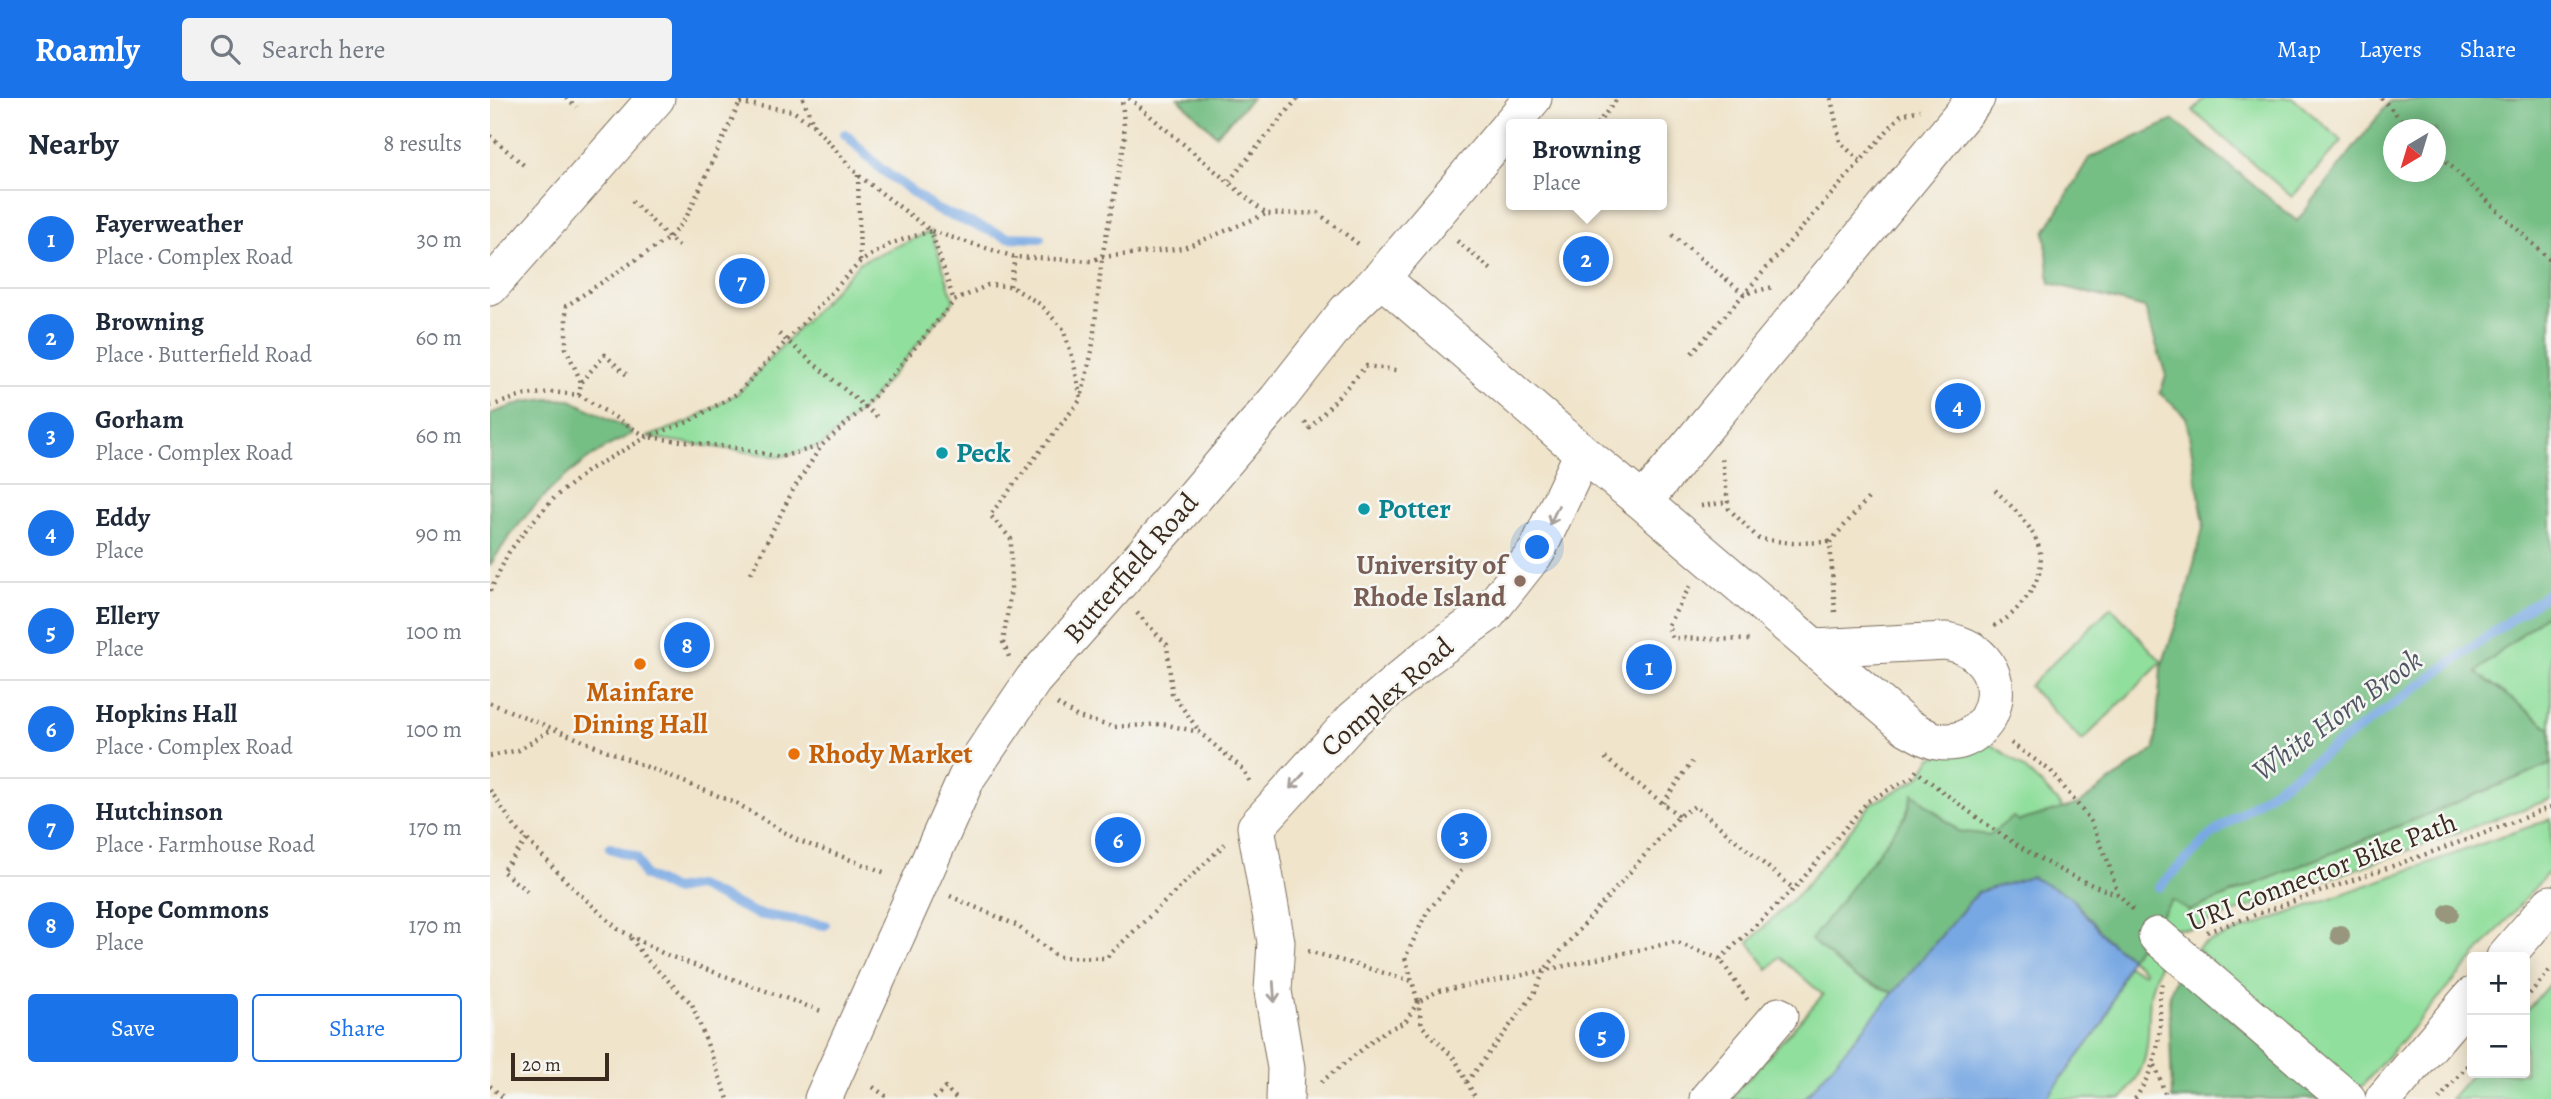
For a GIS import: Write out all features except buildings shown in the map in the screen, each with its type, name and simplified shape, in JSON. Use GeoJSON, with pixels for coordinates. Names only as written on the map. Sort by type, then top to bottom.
{"type":"FeatureCollection","features":[{"type":"Feature","properties":{"kind":"street"},"geometry":{"type":"LineString","coordinates":[[490,287],[656,98]]}},
{"type":"Feature","properties":{"kind":"street","name":"Butterfield Road"},"geometry":{"type":"LineString","coordinates":[[1512,119],[1532,98]]}},
{"type":"Feature","properties":{"kind":"street"},"geometry":{"type":"LineString","coordinates":[[1643,502],[1976,98]]}},
{"type":"Feature","properties":{"kind":"street","name":"Butterfield Road"},"geometry":{"type":"LineString","coordinates":[[823,1099],[967,777],[1032,680],[1277,400],[1347,311],[1374,265],[1506,125]]}},
{"type":"Feature","properties":{"kind":"street"},"geometry":{"type":"LineString","coordinates":[[1374,265],[1583,453],[1788,625],[1827,648],[1907,727],[1938,741],[1962,737],[1983,724],[1993,702],[1993,678],[1986,663],[1975,651],[1960,644],[1947,641],[1827,648]]}},
{"type":"Feature","properties":{"kind":"street","name":"Complex Road"},"geometry":{"type":"LineString","coordinates":[[1256,827],[1354,719],[1423,660],[1488,613],[1536,551],[1583,453]]}},
{"type":"Feature","properties":{"kind":"street"},"geometry":{"type":"LineString","coordinates":[[1256,827],[1276,942],[1273,991],[1286,1069],[1300,1093]]}},
{"type":"Feature","properties":{"kind":"street"},"geometry":{"type":"LineString","coordinates":[[2509,952],[2551,904]]}},
{"type":"Feature","properties":{"kind":"street"},"geometry":{"type":"LineString","coordinates":[[2166,943],[2347,1099]]}},
{"type":"Feature","properties":{"kind":"street"},"geometry":{"type":"LineString","coordinates":[[2384,1099],[2467,1002]]}},
{"type":"Feature","properties":{"kind":"street"},"geometry":{"type":"LineString","coordinates":[[1708,1099],[1779,1016]]}},
{"type":"Feature","properties":{"kind":"path"},"geometry":{"type":"LineString","coordinates":[[566,98],[577,107]]}},
{"type":"Feature","properties":{"kind":"path"},"geometry":{"type":"LineString","coordinates":[[803,98],[814,126]]}},
{"type":"Feature","properties":{"kind":"path"},"geometry":{"type":"LineString","coordinates":[[1122,98],[1125,140],[1102,257],[1092,351],[1081,399],[990,515],[1011,539],[1011,589],[1003,642],[1011,663],[1052,701],[1078,717],[1113,727],[1163,724],[1199,732]]}},
{"type":"Feature","properties":{"kind":"path"},"geometry":{"type":"LineString","coordinates":[[1129,98],[1266,214]]}},
{"type":"Feature","properties":{"kind":"path"},"geometry":{"type":"LineString","coordinates":[[1229,181],[1298,98]]}},
{"type":"Feature","properties":{"kind":"path"},"geometry":{"type":"LineString","coordinates":[[1601,119],[1618,98]]}},
{"type":"Feature","properties":{"kind":"path"},"geometry":{"type":"LineString","coordinates":[[1831,98],[1840,142],[1860,161]]}},
{"type":"Feature","properties":{"kind":"path"},"geometry":{"type":"LineString","coordinates":[[2381,98],[2401,119]]}},
{"type":"Feature","properties":{"kind":"path"},"geometry":{"type":"LineString","coordinates":[[579,395],[581,382],[566,348],[566,306],[669,238],[686,218],[741,100],[793,111],[814,126],[858,175],[931,232],[1015,257],[1091,261],[1102,257],[1184,248],[1266,214],[1318,213],[1374,265]]}},
{"type":"Feature","properties":{"kind":"path"},"geometry":{"type":"LineString","coordinates":[[1692,353],[1901,114],[1924,110]]}},
{"type":"Feature","properties":{"kind":"path"},"geometry":{"type":"LineString","coordinates":[[490,136],[526,167]]}},
{"type":"Feature","properties":{"kind":"path"},"geometry":{"type":"LineString","coordinates":[[2446,162],[2551,261]]}},
{"type":"Feature","properties":{"kind":"path"},"geometry":{"type":"LineString","coordinates":[[858,175],[860,262]]}},
{"type":"Feature","properties":{"kind":"path"},"geometry":{"type":"LineString","coordinates":[[632,201],[679,246]]}},
{"type":"Feature","properties":{"kind":"path"},"geometry":{"type":"LineString","coordinates":[[490,591],[509,552],[556,496],[590,468],[647,437],[688,422],[738,393],[860,262],[892,243],[931,232]]}},
{"type":"Feature","properties":{"kind":"path"},"geometry":{"type":"LineString","coordinates":[[931,232],[954,301]]}},
{"type":"Feature","properties":{"kind":"path"},"geometry":{"type":"LineString","coordinates":[[1672,235],[1744,294]]}},
{"type":"Feature","properties":{"kind":"path"},"geometry":{"type":"LineString","coordinates":[[1454,239],[1494,272]]}},
{"type":"Feature","properties":{"kind":"path"},"geometry":{"type":"LineString","coordinates":[[1010,286],[1015,257]]}},
{"type":"Feature","properties":{"kind":"path"},"geometry":{"type":"LineString","coordinates":[[751,573],[793,490],[821,446],[866,406],[954,301],[988,285],[1010,286],[1040,304],[1063,329],[1073,359],[1081,399]]}},
{"type":"Feature","properties":{"kind":"path"},"geometry":{"type":"LineString","coordinates":[[1744,294],[1778,286]]}},
{"type":"Feature","properties":{"kind":"path"},"geometry":{"type":"LineString","coordinates":[[779,334],[877,417]]}},
{"type":"Feature","properties":{"kind":"path"},"geometry":{"type":"LineString","coordinates":[[581,382],[605,355],[628,376]]}},
{"type":"Feature","properties":{"kind":"path"},"geometry":{"type":"LineString","coordinates":[[1303,420],[1310,428],[1366,366],[1396,370]]}},
{"type":"Feature","properties":{"kind":"path"},"geometry":{"type":"LineString","coordinates":[[490,407],[525,395],[552,392],[579,395],[647,437],[737,448],[780,457],[821,446]]}},
{"type":"Feature","properties":{"kind":"path"},"geometry":{"type":"LineString","coordinates":[[1721,452],[1729,509],[1759,538],[1792,543],[1830,542]]}},
{"type":"Feature","properties":{"kind":"path"},"geometry":{"type":"LineString","coordinates":[[1960,644],[2012,617],[2038,583],[2042,559],[2036,537],[2018,512],[1994,489]]}},
{"type":"Feature","properties":{"kind":"path"},"geometry":{"type":"LineString","coordinates":[[1827,648],[1830,542],[1871,495]]}},
{"type":"Feature","properties":{"kind":"path"},"geometry":{"type":"LineString","coordinates":[[1707,556],[1668,625],[1672,638],[1751,639],[1788,625]]}},
{"type":"Feature","properties":{"kind":"path"},"geometry":{"type":"LineString","coordinates":[[490,703],[738,804],[797,840],[871,869],[920,883],[1016,926],[1058,957],[1106,958],[1237,833],[1256,827],[1259,801],[1244,769],[1199,732],[1172,693],[1167,645],[1132,607]]}},
{"type":"Feature","properties":{"kind":"path"},"geometry":{"type":"LineString","coordinates":[[1983,724],[2051,771],[2090,820],[2118,894],[2166,943]]}},
{"type":"Feature","properties":{"kind":"path"},"geometry":{"type":"LineString","coordinates":[[490,756],[519,750],[552,729]]}},
{"type":"Feature","properties":{"kind":"path"},"geometry":{"type":"LineString","coordinates":[[1720,959],[1794,889],[1868,801],[1912,777],[1938,741]]}},
{"type":"Feature","properties":{"kind":"path"},"geometry":{"type":"LineString","coordinates":[[1605,758],[1679,816]]}},
{"type":"Feature","properties":{"kind":"path"},"geometry":{"type":"LineString","coordinates":[[1663,803],[1692,762]]}},
{"type":"Feature","properties":{"kind":"path"},"geometry":{"type":"LineString","coordinates":[[1917,771],[2044,860],[2084,883],[2118,894]]}},
{"type":"Feature","properties":{"kind":"path"},"geometry":{"type":"LineString","coordinates":[[490,790],[515,827],[569,884],[618,929],[664,954],[825,1012]]}},
{"type":"Feature","properties":{"kind":"path"},"geometry":{"type":"LineString","coordinates":[[1467,1082],[1534,994],[1545,970],[1679,816],[1695,806],[1794,889]]}},
{"type":"Feature","properties":{"kind":"path","name":"URI Connector Bike Path"},"geometry":{"type":"LineString","coordinates":[[2135,1099],[2154,1065],[2160,1025],[2158,997],[2166,943],[2203,933],[2551,807]]}},
{"type":"Feature","properties":{"kind":"path"},"geometry":{"type":"LineString","coordinates":[[527,840],[502,871],[528,892]]}},
{"type":"Feature","properties":{"kind":"path"},"geometry":{"type":"LineString","coordinates":[[1462,870],[1427,912],[1405,958],[1422,1026],[1455,1059],[1476,1099]]}},
{"type":"Feature","properties":{"kind":"path"},"geometry":{"type":"LineString","coordinates":[[629,935],[646,958],[692,1004],[728,1099]]}},
{"type":"Feature","properties":{"kind":"path"},"geometry":{"type":"LineString","coordinates":[[1276,942],[1412,981]]}},
{"type":"Feature","properties":{"kind":"path"},"geometry":{"type":"LineString","coordinates":[[1300,1093],[1385,1031],[1405,1022],[1418,1002],[1438,990],[1675,942],[1720,959],[1750,1004],[1751,1048]]}},
{"type":"Feature","properties":{"kind":"path"},"geometry":{"type":"LineString","coordinates":[[2530,993],[2551,969]]}},
{"type":"Feature","properties":{"kind":"path"},"geometry":{"type":"LineString","coordinates":[[2154,1065],[2167,1099]]}},
{"type":"Feature","properties":{"kind":"path"},"geometry":{"type":"LineString","coordinates":[[2439,1099],[2467,1066]]}},
{"type":"Feature","properties":{"kind":"path"},"geometry":{"type":"LineString","coordinates":[[490,1086],[505,1099]]}},
{"type":"Feature","properties":{"kind":"path"},"geometry":{"type":"LineString","coordinates":[[873,1087],[890,1099]]}},
{"type":"Feature","properties":{"kind":"path"},"geometry":{"type":"LineString","coordinates":[[934,1099],[944,1088],[957,1099]]}},
{"type":"Feature","properties":{"kind":"green space"},"geometry":{"type":"Polygon","coordinates":[[[1178,98],[1252,98],[1216,135],[1178,98]]]}},
{"type":"Feature","properties":{"kind":"green space"},"geometry":{"type":"Polygon","coordinates":[[[2205,98],[2293,98],[2342,141],[2292,197],[2193,111],[2205,98]]]}},
{"type":"Feature","properties":{"kind":"green space"},"geometry":{"type":"Polygon","coordinates":[[[2551,98],[2551,610],[2476,672],[2551,729],[2551,764],[2189,911],[2172,900],[2130,958],[2105,938],[2070,896],[1978,892],[1894,993],[1854,977],[1811,940],[1907,814],[1913,793],[1958,831],[1989,835],[2013,817],[2019,821],[2079,804],[2155,749],[2161,668],[2187,591],[2204,524],[2186,417],[2160,393],[2166,376],[2145,308],[2050,283],[2045,232],[2089,158],[2174,120],[2297,221],[2390,101],[2551,98]]]}},
{"type":"Feature","properties":{"kind":"green space"},"geometry":{"type":"Polygon","coordinates":[[[931,231],[954,301],[866,406],[821,446],[780,457],[647,437],[688,422],[738,393],[860,262],[931,231]]]}},
{"type":"Feature","properties":{"kind":"green space"},"geometry":{"type":"Polygon","coordinates":[[[571,400],[629,429],[632,434],[603,449],[569,473],[526,515],[490,565],[490,414],[524,402],[571,400]]]}},
{"type":"Feature","properties":{"kind":"green space"},"geometry":{"type":"Polygon","coordinates":[[[2111,607],[2162,662],[2082,741],[2029,686],[2111,607]]]}},
{"type":"Feature","properties":{"kind":"green space"},"geometry":{"type":"Polygon","coordinates":[[[2551,610],[2551,729],[2476,672],[2551,610]]]}},
{"type":"Feature","properties":{"kind":"green space"},"geometry":{"type":"Polygon","coordinates":[[[1987,742],[2016,762],[2042,785],[2066,812],[2106,869],[2160,960],[2151,992],[2144,1061],[2122,1099],[2046,1099],[2103,1024],[2127,966],[2144,973],[2145,971],[2105,938],[2070,896],[1960,832],[1913,793],[1854,977],[1894,993],[1804,1099],[1730,1099],[1823,995],[1780,957],[1768,970],[1749,942],[1802,890],[1871,804],[1914,781],[1931,758],[1987,742]]]}},
{"type":"Feature","properties":{"kind":"green space"},"geometry":{"type":"Polygon","coordinates":[[[2551,764],[2551,799],[2188,929],[2172,928],[2158,919],[2172,900],[2190,911],[2551,764]]]}},
{"type":"Feature","properties":{"kind":"green space"},"geometry":{"type":"Polygon","coordinates":[[[2551,819],[2551,869],[2479,952],[2467,952],[2467,965],[2362,1086],[2357,1087],[2196,949],[2203,944],[2551,819]]]}},
{"type":"Feature","properties":{"kind":"green space"},"geometry":{"type":"Polygon","coordinates":[[[2177,975],[2330,1099],[2172,1099],[2169,995],[2177,975]]]}},
{"type":"Feature","properties":{"kind":"green space"},"geometry":{"type":"Polygon","coordinates":[[[2551,982],[2551,1099],[2450,1099],[2469,1078],[2530,1078],[2530,1006],[2551,982]]]}},
{"type":"Feature","properties":{"kind":"water"},"geometry":{"type":"Polygon","coordinates":[[[2031,877],[2070,896],[2105,938],[2130,958],[2103,1024],[2046,1099],[1804,1099],[1978,892],[2031,877]]]}},
{"type":"Feature","properties":{"kind":"waterway"},"geometry":{"type":"LineString","coordinates":[[845,134],[881,169],[937,210],[1007,237],[1040,238]]}},
{"type":"Feature","properties":{"kind":"waterway","name":"White Horn Brook"},"geometry":{"type":"LineString","coordinates":[[2159,887],[2211,835],[2551,591]]}},
{"type":"Feature","properties":{"kind":"waterway"},"geometry":{"type":"LineString","coordinates":[[610,848],[636,857],[644,875],[673,890],[697,886],[757,914],[825,925]]}},
{"type":"Feature","properties":{"kind":"place","name":"Browning"},"geometry":{"type":"Point","coordinates":[1586,259]}},
{"type":"Feature","properties":{"kind":"place","name":"Hutchinson"},"geometry":{"type":"Point","coordinates":[742,281]}},
{"type":"Feature","properties":{"kind":"place","name":"Eddy"},"geometry":{"type":"Point","coordinates":[1958,406]}},
{"type":"Feature","properties":{"kind":"place","name":"Peck"},"geometry":{"type":"Point","coordinates":[942,453]}},
{"type":"Feature","properties":{"kind":"place","name":"Potter"},"geometry":{"type":"Point","coordinates":[1364,509]}},
{"type":"Feature","properties":{"kind":"place","name":"University of Rhode Island"},"geometry":{"type":"Point","coordinates":[1520,581]}},
{"type":"Feature","properties":{"kind":"place","name":"Hope Commons"},"geometry":{"type":"Point","coordinates":[687,645]}},
{"type":"Feature","properties":{"kind":"place","name":"Mainfare Dining Hall"},"geometry":{"type":"Point","coordinates":[640,664]}},
{"type":"Feature","properties":{"kind":"place","name":"Fayerweather"},"geometry":{"type":"Point","coordinates":[1649,667]}},
{"type":"Feature","properties":{"kind":"place","name":"Rhody Market"},"geometry":{"type":"Point","coordinates":[794,754]}},
{"type":"Feature","properties":{"kind":"place","name":"Gorham"},"geometry":{"type":"Point","coordinates":[1464,836]}},
{"type":"Feature","properties":{"kind":"place","name":"Hopkins Hall"},"geometry":{"type":"Point","coordinates":[1118,840]}},
{"type":"Feature","properties":{"kind":"place","name":"Ellery"},"geometry":{"type":"Point","coordinates":[1602,1035]}}]}
